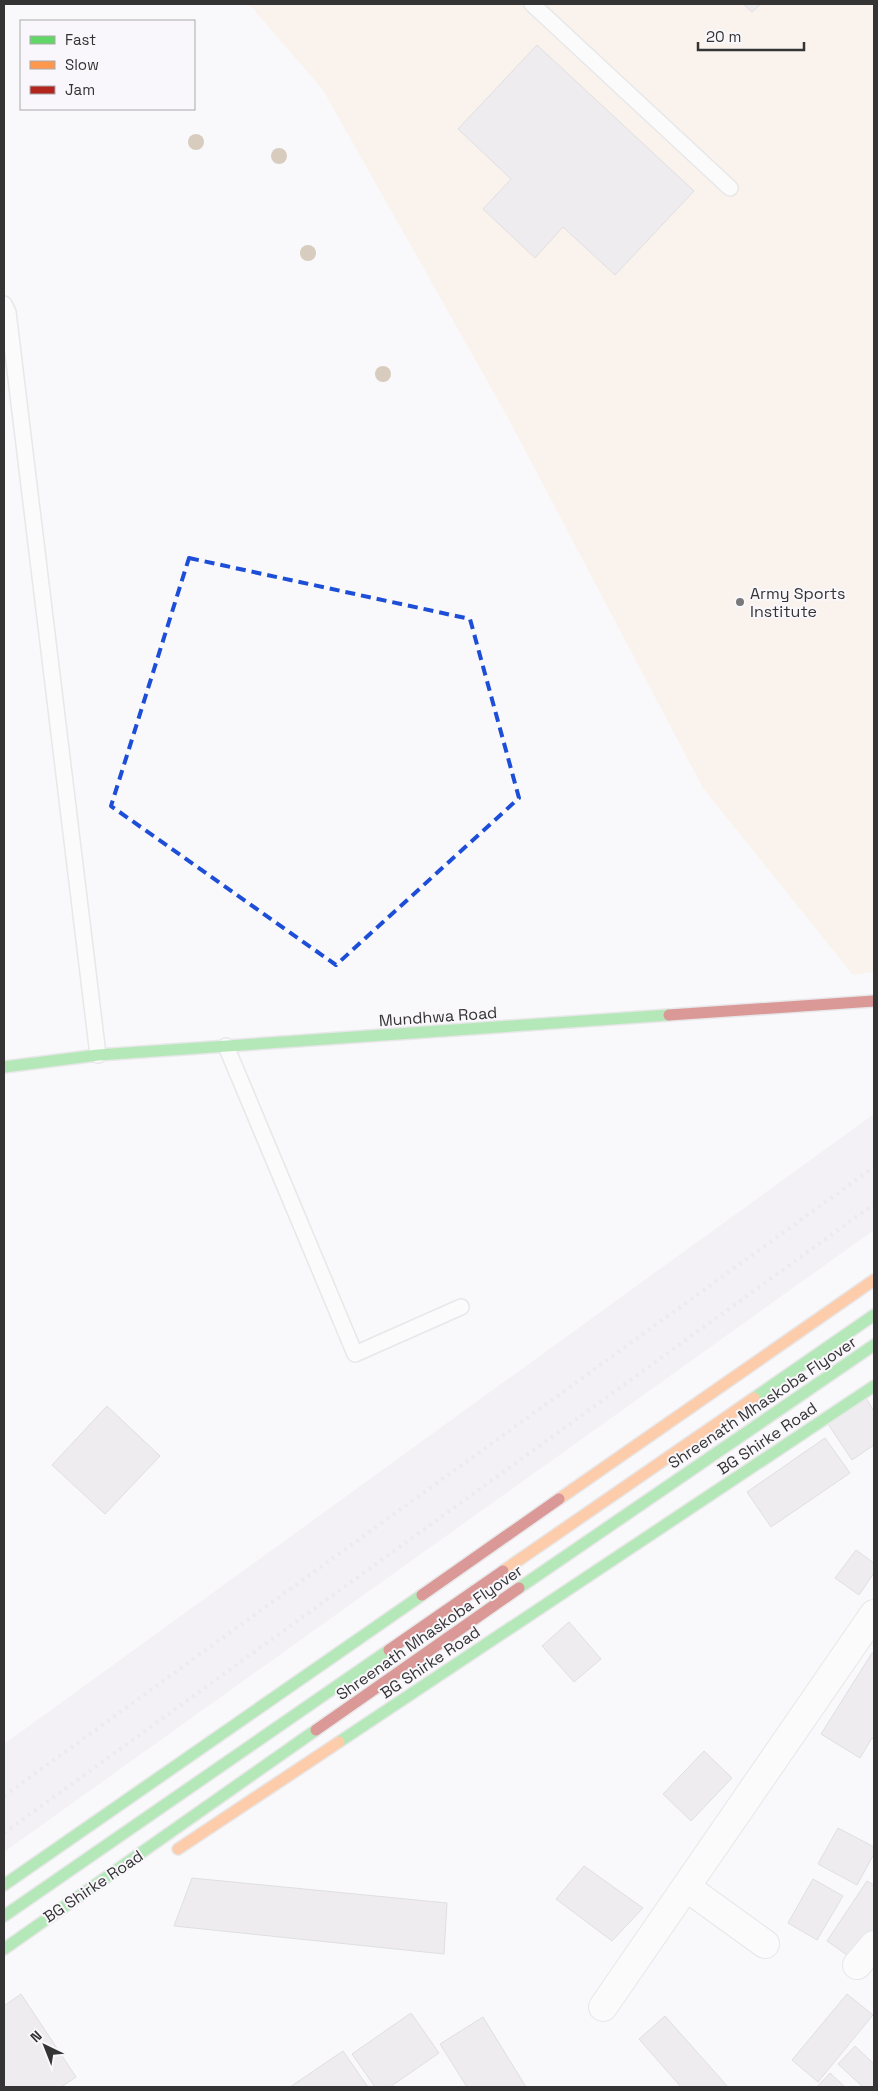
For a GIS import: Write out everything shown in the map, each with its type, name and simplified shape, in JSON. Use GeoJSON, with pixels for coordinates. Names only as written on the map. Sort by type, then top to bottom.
{"type":"FeatureCollection","features":[{"type":"Feature","properties":{"kind":"main road","name":"Mundhwa Road"},"geometry":{"type":"LineString","coordinates":[[4,1067],[98,1055],[874,1001]]}},
{"type":"Feature","properties":{"kind":"main road"},"geometry":{"type":"LineString","coordinates":[[4,1885],[874,1280]]}},
{"type":"Feature","properties":{"kind":"main road","name":"Shreenath Mhaskoba Flyover"},"geometry":{"type":"LineString","coordinates":[[4,1916],[874,1315]]}},
{"type":"Feature","properties":{"kind":"main road","name":"Shreenath Mhaskoba Flyover"},"geometry":{"type":"LineString","coordinates":[[4,1949],[436,1646],[874,1345]]}},
{"type":"Feature","properties":{"kind":"main road","name":"BG Shirke Road"},"geometry":{"type":"LineString","coordinates":[[170,1854],[874,1386]]}},
{"type":"Feature","properties":{"kind":"street"},"geometry":{"type":"LineString","coordinates":[[603,2007],[874,1614]]}},
{"type":"Feature","properties":{"kind":"street"},"geometry":{"type":"LineString","coordinates":[[686,1887],[765,1944]]}},
{"type":"Feature","properties":{"kind":"street"},"geometry":{"type":"LineString","coordinates":[[857,1965],[874,1945]]}},
{"type":"Feature","properties":{"kind":"lane"},"geometry":{"type":"LineString","coordinates":[[532,4],[730,188]]}},
{"type":"Feature","properties":{"kind":"lane"},"geometry":{"type":"LineString","coordinates":[[4,304],[8,312],[98,1055]]}},
{"type":"Feature","properties":{"kind":"lane"},"geometry":{"type":"LineString","coordinates":[[226,1046],[355,1354],[461,1307]]}},
{"type":"Feature","properties":{"kind":"highlighted area"},"geometry":{"type":"Polygon","coordinates":[[[189,558],[470,619],[519,798],[336,965],[111,806],[189,558]]]}},
{"type":"Feature","properties":{"kind":"shaded area","name":"Army Sports Institute"},"geometry":{"type":"Polygon","coordinates":[[[249,4],[874,4],[874,972],[853,975],[703,788],[507,416],[323,90],[249,4]]]}},
{"type":"Feature","properties":{"kind":"shaded area"},"geometry":{"type":"Polygon","coordinates":[[[874,1114],[874,1230],[4,1852],[4,1744],[874,1114]]]}},
{"type":"Feature","properties":{"kind":"building"},"geometry":{"type":"Polygon","coordinates":[[[743,4],[761,4],[752,12],[743,4]]]}},
{"type":"Feature","properties":{"kind":"building"},"geometry":{"type":"Polygon","coordinates":[[[537,45],[694,191],[615,275],[563,227],[535,258],[483,209],[511,179],[458,129],[537,45]]]}},
{"type":"Feature","properties":{"kind":"building"},"geometry":{"type":"Polygon","coordinates":[[[864,1395],[874,1411],[874,1445],[852,1460],[826,1421],[864,1395]]]}},
{"type":"Feature","properties":{"kind":"building"},"geometry":{"type":"Polygon","coordinates":[[[107,1406],[160,1456],[105,1514],[52,1465],[107,1406]]]}},
{"type":"Feature","properties":{"kind":"building"},"geometry":{"type":"Polygon","coordinates":[[[825,1438],[850,1473],[771,1527],[747,1492],[825,1438]]]}},
{"type":"Feature","properties":{"kind":"building"},"geometry":{"type":"Polygon","coordinates":[[[856,1550],[874,1563],[874,1573],[859,1595],[835,1578],[856,1550]]]}},
{"type":"Feature","properties":{"kind":"building"},"geometry":{"type":"Polygon","coordinates":[[[569,1622],[601,1659],[574,1682],[542,1646],[569,1622]]]}},
{"type":"Feature","properties":{"kind":"building"},"geometry":{"type":"Polygon","coordinates":[[[872,1653],[874,1654],[874,1740],[872,1738],[860,1758],[821,1734],[872,1653]]]}},
{"type":"Feature","properties":{"kind":"building"},"geometry":{"type":"Polygon","coordinates":[[[704,1751],[732,1778],[691,1821],[663,1794],[704,1751]]]}},
{"type":"Feature","properties":{"kind":"building"},"geometry":{"type":"Polygon","coordinates":[[[838,1828],[874,1847],[874,1854],[857,1885],[818,1864],[838,1828]]]}},
{"type":"Feature","properties":{"kind":"building"},"geometry":{"type":"Polygon","coordinates":[[[584,1866],[643,1908],[612,1941],[556,1899],[584,1866]]]}},
{"type":"Feature","properties":{"kind":"building"},"geometry":{"type":"Polygon","coordinates":[[[192,1878],[447,1903],[444,1954],[174,1926],[192,1878]]]}},
{"type":"Feature","properties":{"kind":"building"},"geometry":{"type":"Polygon","coordinates":[[[813,1879],[843,1896],[817,1940],[788,1923],[813,1879]]]}},
{"type":"Feature","properties":{"kind":"building"},"geometry":{"type":"Polygon","coordinates":[[[867,1881],[874,1885],[874,1930],[854,1960],[827,1941],[867,1881]]]}},
{"type":"Feature","properties":{"kind":"building"},"geometry":{"type":"Polygon","coordinates":[[[21,1994],[76,2077],[61,2087],[4,2087],[4,2006],[21,1994]]]}},
{"type":"Feature","properties":{"kind":"building"},"geometry":{"type":"Polygon","coordinates":[[[847,1994],[873,2015],[818,2082],[792,2060],[847,1994]]]}},
{"type":"Feature","properties":{"kind":"building"},"geometry":{"type":"Polygon","coordinates":[[[411,2013],[439,2053],[390,2087],[375,2087],[352,2054],[411,2013]]]}},
{"type":"Feature","properties":{"kind":"building"},"geometry":{"type":"Polygon","coordinates":[[[665,2016],[728,2087],[681,2087],[639,2039],[665,2016]]]}},
{"type":"Feature","properties":{"kind":"building"},"geometry":{"type":"Polygon","coordinates":[[[483,2017],[526,2087],[467,2087],[440,2044],[483,2017]]]}},
{"type":"Feature","properties":{"kind":"building"},"geometry":{"type":"Polygon","coordinates":[[[855,2046],[874,2064],[874,2087],[863,2087],[838,2064],[855,2046]]]}},
{"type":"Feature","properties":{"kind":"building"},"geometry":{"type":"Polygon","coordinates":[[[343,2051],[368,2087],[290,2087],[343,2051]]]}},
{"type":"Feature","properties":{"kind":"building"},"geometry":{"type":"Polygon","coordinates":[[[830,2073],[845,2087],[817,2087],[830,2073]]]}},
{"type":"Feature","properties":{"kind":"railway"},"geometry":{"type":"LineString","coordinates":[[4,1796],[874,1167]]}},
{"type":"Feature","properties":{"kind":"railway"},"geometry":{"type":"LineString","coordinates":[[4,1833],[874,1204]]}},
{"type":"Feature","properties":{"kind":"traffic: fast"},"geometry":{"type":"LineString","coordinates":[[4,1067],[98,1055],[669,1015]]}},
{"type":"Feature","properties":{"kind":"traffic: fast"},"geometry":{"type":"LineString","coordinates":[[754,1398],[874,1315]]}},
{"type":"Feature","properties":{"kind":"traffic: fast"},"geometry":{"type":"LineString","coordinates":[[519,1588],[874,1345]]}},
{"type":"Feature","properties":{"kind":"traffic: fast"},"geometry":{"type":"LineString","coordinates":[[339,1742],[874,1386]]}},
{"type":"Feature","properties":{"kind":"traffic: fast"},"geometry":{"type":"LineString","coordinates":[[4,1885],[422,1595]]}},
{"type":"Feature","properties":{"kind":"traffic: fast"},"geometry":{"type":"LineString","coordinates":[[4,1916],[389,1650]]}},
{"type":"Feature","properties":{"kind":"traffic: fast"},"geometry":{"type":"LineString","coordinates":[[4,1949],[316,1730]]}},
{"type":"Feature","properties":{"kind":"traffic: slow"},"geometry":{"type":"LineString","coordinates":[[559,1499],[874,1280]]}},
{"type":"Feature","properties":{"kind":"traffic: slow"},"geometry":{"type":"LineString","coordinates":[[503,1571],[754,1398]]}},
{"type":"Feature","properties":{"kind":"traffic: slow"},"geometry":{"type":"LineString","coordinates":[[178,1849],[339,1742]]}},
{"type":"Feature","properties":{"kind":"traffic: jam"},"geometry":{"type":"LineString","coordinates":[[669,1015],[874,1001]]}},
{"type":"Feature","properties":{"kind":"traffic: jam"},"geometry":{"type":"LineString","coordinates":[[422,1595],[559,1499]]}},
{"type":"Feature","properties":{"kind":"traffic: jam"},"geometry":{"type":"LineString","coordinates":[[389,1650],[503,1571]]}},
{"type":"Feature","properties":{"kind":"traffic: jam"},"geometry":{"type":"LineString","coordinates":[[316,1730],[519,1588]]}},
{"type":"Feature","properties":{"kind":"place","name":"Army Sports Institute"},"geometry":{"type":"Point","coordinates":[740,602]}}]}
